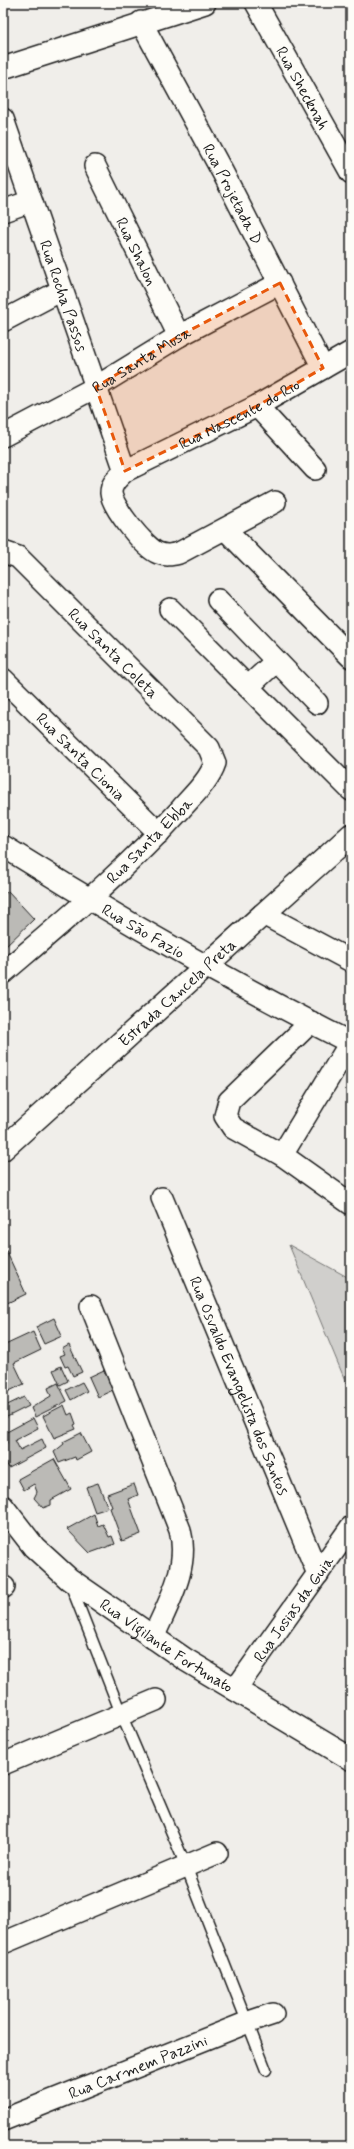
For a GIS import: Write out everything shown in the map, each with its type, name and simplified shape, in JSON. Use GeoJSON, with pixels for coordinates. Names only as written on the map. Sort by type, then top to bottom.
{"type":"FeatureCollection","features":[{"type":"Feature","properties":{"kind":"street"},"geometry":{"type":"LineString","coordinates":[[3,68],[146,15],[205,3]]}},
{"type":"Feature","properties":{"kind":"street","name":"Rua Shecknah"},"geometry":{"type":"LineString","coordinates":[[256,3],[351,173]]}},
{"type":"Feature","properties":{"kind":"street","name":"Rua Projetada D"},"geometry":{"type":"LineString","coordinates":[[146,15],[323,368]]}},
{"type":"Feature","properties":{"kind":"street","name":"Rua Rocha Passos"},"geometry":{"type":"LineString","coordinates":[[3,119],[125,471]]}},
{"type":"Feature","properties":{"kind":"street","name":"Rua Shalon"},"geometry":{"type":"LineString","coordinates":[[95,166],[179,336]]}},
{"type":"Feature","properties":{"kind":"street"},"geometry":{"type":"LineString","coordinates":[[3,211],[32,201]]}},
{"type":"Feature","properties":{"kind":"street","name":"Rua Santa Musa"},"geometry":{"type":"LineString","coordinates":[[3,436],[96,387],[179,336],[280,283]]}},
{"type":"Feature","properties":{"kind":"street"},"geometry":{"type":"LineString","coordinates":[[3,321],[62,290]]}},
{"type":"Feature","properties":{"kind":"street","name":"Rua Nascente do Rio"},"geometry":{"type":"LineString","coordinates":[[125,471],[257,406],[323,368],[350,355]]}},
{"type":"Feature","properties":{"kind":"street"},"geometry":{"type":"LineString","coordinates":[[257,406],[316,469]]}},
{"type":"Feature","properties":{"kind":"street"},"geometry":{"type":"LineString","coordinates":[[125,471],[113,482],[111,494],[118,510],[146,545],[156,552],[168,556],[179,553],[275,502]]}},
{"type":"Feature","properties":{"kind":"street"},"geometry":{"type":"LineString","coordinates":[[225,529],[351,657]]}},
{"type":"Feature","properties":{"kind":"street","name":"Rua Santa Coleta"},"geometry":{"type":"LineString","coordinates":[[3,552],[18,557],[209,748],[215,763]]}},
{"type":"Feature","properties":{"kind":"street"},"geometry":{"type":"LineString","coordinates":[[218,600],[317,703]]}},
{"type":"Feature","properties":{"kind":"street"},"geometry":{"type":"LineString","coordinates":[[170,609],[351,790]]}},
{"type":"Feature","properties":{"kind":"street"},"geometry":{"type":"LineString","coordinates":[[248,687],[276,661]]}},
{"type":"Feature","properties":{"kind":"street","name":"Rua Santa Cionia"},"geometry":{"type":"LineString","coordinates":[[3,679],[159,833]]}},
{"type":"Feature","properties":{"kind":"street","name":"Rua Santa Ebba"},"geometry":{"type":"LineString","coordinates":[[3,973],[88,900],[159,833],[206,780],[215,763]]}},
{"type":"Feature","properties":{"kind":"street","name":"Estrada Cancela Preta"},"geometry":{"type":"LineString","coordinates":[[3,1149],[351,835]]}},
{"type":"Feature","properties":{"kind":"street","name":"Rua São Fazio"},"geometry":{"type":"LineString","coordinates":[[3,846],[88,900],[206,967],[351,1043]]}},
{"type":"Feature","properties":{"kind":"street"},"geometry":{"type":"LineString","coordinates":[[263,914],[351,962]]}},
{"type":"Feature","properties":{"kind":"street"},"geometry":{"type":"LineString","coordinates":[[311,1022],[229,1101],[225,1116],[233,1128],[282,1155],[351,1204]]}},
{"type":"Feature","properties":{"kind":"street"},"geometry":{"type":"LineString","coordinates":[[282,1155],[351,1043]]}},
{"type":"Feature","properties":{"kind":"street","name":"Rua Osvaldo Evangelista dos Santos"},"geometry":{"type":"LineString","coordinates":[[162,1198],[318,1574]]}},
{"type":"Feature","properties":{"kind":"street"},"geometry":{"type":"LineString","coordinates":[[91,1306],[180,1530],[183,1543],[181,1571],[154,1638]]}},
{"type":"Feature","properties":{"kind":"street","name":"Rua Vigilante Fortunato"},"geometry":{"type":"LineString","coordinates":[[3,1507],[34,1547],[69,1579],[186,1660],[351,1759]]}},
{"type":"Feature","properties":{"kind":"street","name":"Rua Josias da Guia"},"geometry":{"type":"LineString","coordinates":[[235,1690],[351,1526]]}},
{"type":"Feature","properties":{"kind":"street"},"geometry":{"type":"LineString","coordinates":[[3,1764],[122,1716],[156,1700]]}},
{"type":"Feature","properties":{"kind":"street"},"geometry":{"type":"LineString","coordinates":[[3,1943],[217,1853]]}},
{"type":"Feature","properties":{"kind":"street","name":"Rua Carmem Pazzini"},"geometry":{"type":"LineString","coordinates":[[3,2120],[246,2023],[273,2014]]}},
{"type":"Feature","properties":{"kind":"lane"},"geometry":{"type":"LineString","coordinates":[[69,1579],[122,1716],[186,1866],[246,2023],[266,2070]]}},
{"type":"Feature","properties":{"kind":"highlighted area"},"geometry":{"type":"Polygon","coordinates":[[[280,283],[323,368],[257,406],[125,471],[96,387],[179,336],[280,283]]]}},
{"type":"Feature","properties":{"kind":"shaded area"},"geometry":{"type":"Polygon","coordinates":[[[289,1245],[351,1279],[351,1387],[349,1390],[289,1245]]]}},
{"type":"Feature","properties":{"kind":"building"},"geometry":{"type":"Polygon","coordinates":[[[8,891],[34,919],[3,949],[3,896],[8,891]]]}},
{"type":"Feature","properties":{"kind":"building"},"geometry":{"type":"Polygon","coordinates":[[[3,1244],[26,1294],[3,1305],[3,1244]]]}},
{"type":"Feature","properties":{"kind":"building"},"geometry":{"type":"Polygon","coordinates":[[[54,1318],[62,1336],[44,1344],[36,1327],[54,1318]]]}},
{"type":"Feature","properties":{"kind":"building"},"geometry":{"type":"Polygon","coordinates":[[[33,1332],[41,1350],[14,1363],[24,1384],[3,1394],[3,1346],[33,1332]]]}},
{"type":"Feature","properties":{"kind":"building"},"geometry":{"type":"Polygon","coordinates":[[[69,1345],[82,1372],[73,1376],[68,1366],[65,1367],[60,1356],[65,1354],[62,1349],[69,1345]]]}},
{"type":"Feature","properties":{"kind":"building"},"geometry":{"type":"Polygon","coordinates":[[[61,1366],[68,1381],[60,1385],[53,1370],[61,1366]]]}},
{"type":"Feature","properties":{"kind":"building"},"geometry":{"type":"Polygon","coordinates":[[[104,1370],[113,1390],[98,1397],[89,1377],[104,1370]]]}},
{"type":"Feature","properties":{"kind":"building"},"geometry":{"type":"Polygon","coordinates":[[[82,1382],[87,1391],[71,1400],[66,1390],[82,1382]]]}},
{"type":"Feature","properties":{"kind":"building"},"geometry":{"type":"Polygon","coordinates":[[[58,1383],[67,1401],[35,1417],[31,1408],[51,1396],[48,1388],[58,1383]]]}},
{"type":"Feature","properties":{"kind":"building"},"geometry":{"type":"Polygon","coordinates":[[[24,1397],[29,1406],[3,1419],[3,1407],[24,1397]]]}},
{"type":"Feature","properties":{"kind":"building"},"geometry":{"type":"Polygon","coordinates":[[[64,1405],[68,1415],[72,1413],[76,1424],[74,1425],[76,1429],[54,1438],[43,1416],[64,1405]]]}},
{"type":"Feature","properties":{"kind":"building"},"geometry":{"type":"Polygon","coordinates":[[[33,1418],[38,1428],[15,1440],[20,1450],[42,1439],[46,1448],[9,1468],[3,1458],[3,1445],[7,1443],[3,1434],[33,1418]]]}},
{"type":"Feature","properties":{"kind":"building"},"geometry":{"type":"Polygon","coordinates":[[[81,1433],[91,1452],[76,1460],[75,1457],[59,1463],[54,1452],[64,1444],[63,1442],[81,1433]]]}},
{"type":"Feature","properties":{"kind":"building"},"geometry":{"type":"Polygon","coordinates":[[[54,1459],[71,1489],[51,1500],[51,1505],[43,1508],[34,1498],[37,1492],[34,1484],[24,1490],[18,1479],[54,1459]]]}},
{"type":"Feature","properties":{"kind":"building"},"geometry":{"type":"Polygon","coordinates":[[[98,1483],[108,1508],[95,1512],[86,1487],[98,1483]]]}},
{"type":"Feature","properties":{"kind":"building"},"geometry":{"type":"Polygon","coordinates":[[[134,1484],[138,1495],[128,1499],[141,1534],[122,1541],[110,1508],[112,1507],[107,1494],[134,1484]]]}},
{"type":"Feature","properties":{"kind":"building"},"geometry":{"type":"Polygon","coordinates":[[[94,1514],[98,1526],[103,1524],[109,1537],[112,1536],[115,1544],[90,1553],[67,1529],[94,1514]]]}}]}
